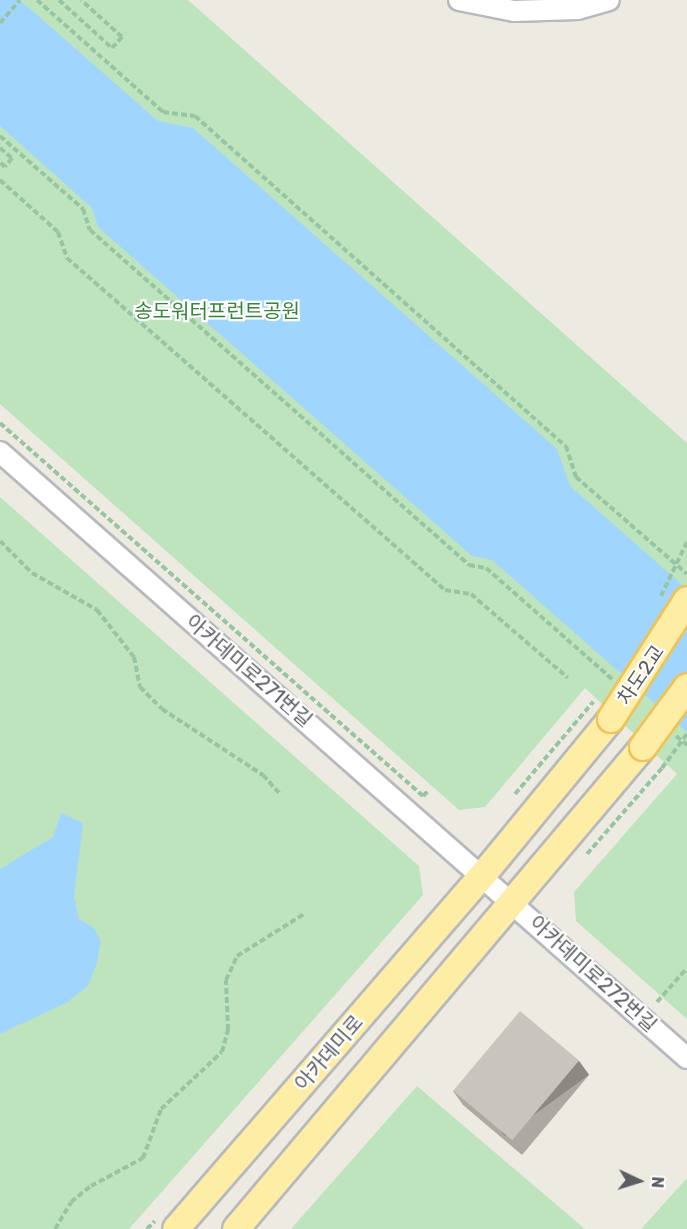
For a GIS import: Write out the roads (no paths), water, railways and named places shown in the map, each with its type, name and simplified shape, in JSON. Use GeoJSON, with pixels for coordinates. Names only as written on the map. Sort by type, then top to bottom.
{"type":"FeatureCollection","features":[{"type":"Feature","properties":{"kind":"main road","name":"차도2교"},"geometry":{"type":"LineString","coordinates":[[498,891],[602,710],[687,600]]}},
{"type":"Feature","properties":{"kind":"main road"},"geometry":{"type":"LineString","coordinates":[[236,1229],[498,891],[643,747],[687,687]]}},
{"type":"Feature","properties":{"kind":"main road","name":"아카데미로"},"geometry":{"type":"LineString","coordinates":[[176,1229],[498,891]]}},
{"type":"Feature","properties":{"kind":"street"},"geometry":{"type":"LineString","coordinates":[[459,0],[514,11],[578,9],[609,0]]}},
{"type":"Feature","properties":{"kind":"street","name":"아카데미로271번길"},"geometry":{"type":"LineString","coordinates":[[0,452],[498,891]]}},
{"type":"Feature","properties":{"kind":"street","name":"아카데미로272번길"},"geometry":{"type":"LineString","coordinates":[[498,891],[687,1058]]}},
{"type":"Feature","properties":{"kind":"water"},"geometry":{"type":"Polygon","coordinates":[[[0,0],[20,0],[158,121],[193,128],[557,449],[570,486],[687,589],[687,732],[492,560],[472,556],[98,227],[92,208],[0,126],[0,0]]]}},
{"type":"Feature","properties":{"kind":"water"},"geometry":{"type":"Polygon","coordinates":[[[61,813],[83,823],[74,896],[79,919],[94,928],[101,941],[97,963],[88,986],[66,1003],[0,1034],[0,869],[53,837],[61,813]]]}},
{"type":"Feature","properties":{"kind":"park label","name":"송도워터프런트공원"},"geometry":{"type":"Point","coordinates":[217,311]}}]}
